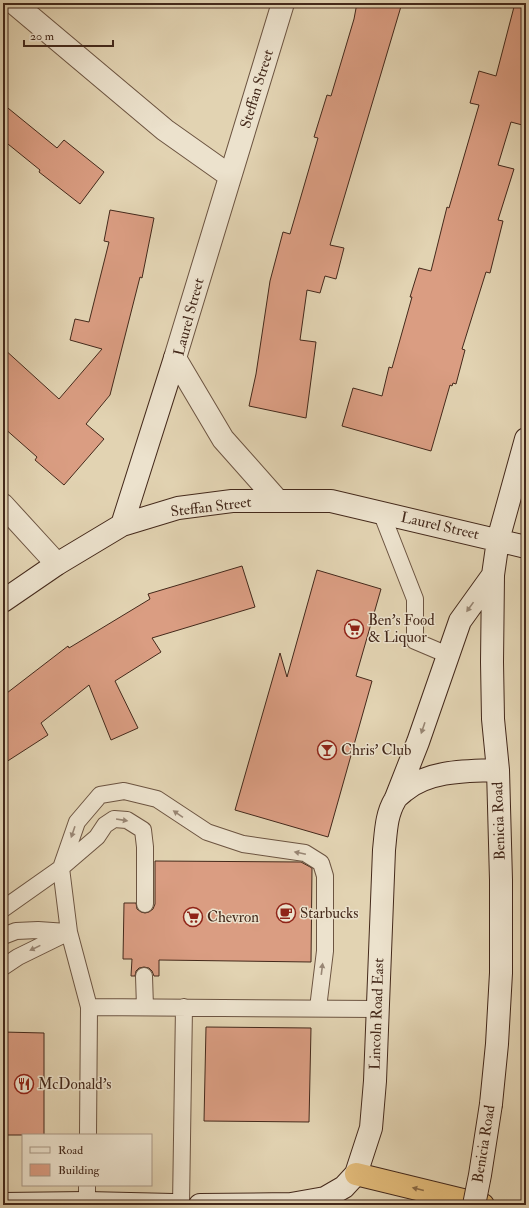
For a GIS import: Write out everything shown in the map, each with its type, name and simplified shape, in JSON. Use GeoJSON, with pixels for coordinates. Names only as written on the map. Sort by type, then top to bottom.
{"type":"FeatureCollection","features":[{"type":"Feature","properties":{"kind":"highway"},"geometry":{"type":"LineString","coordinates":[[356,1174],[483,1205]]}},
{"type":"Feature","properties":{"kind":"street"},"geometry":{"type":"LineString","coordinates":[[14,3],[165,130],[230,176]]}},
{"type":"Feature","properties":{"kind":"street","name":"Steffan Street"},"geometry":{"type":"LineString","coordinates":[[230,176],[283,3]]}},
{"type":"Feature","properties":{"kind":"street","name":"Laurel Street"},"geometry":{"type":"LineString","coordinates":[[230,176],[175,358],[223,438],[278,501],[330,501],[526,547]]}},
{"type":"Feature","properties":{"kind":"street"},"geometry":{"type":"LineString","coordinates":[[122,525],[175,358]]}},
{"type":"Feature","properties":{"kind":"street","name":"Benicia Road"},"geometry":{"type":"LineString","coordinates":[[474,1205],[491,1104],[497,1044],[501,973],[501,880],[498,770],[493,719],[493,575],[498,540],[526,439]]}},
{"type":"Feature","properties":{"kind":"street","name":"Steffan Street"},"geometry":{"type":"LineString","coordinates":[[57,564],[122,525],[178,508],[232,502],[278,501]]}},
{"type":"Feature","properties":{"kind":"street"},"geometry":{"type":"LineString","coordinates":[[3,505],[57,564],[3,602]]}},
{"type":"Feature","properties":{"kind":"street"},"geometry":{"type":"LineString","coordinates":[[396,798],[418,742],[460,621],[493,575]]}},
{"type":"Feature","properties":{"kind":"street","name":"Lincoln Road East"},"geometry":{"type":"LineString","coordinates":[[200,1205],[291,1204],[325,1198],[344,1187],[356,1174],[371,1128],[375,1081],[384,850],[388,815],[396,798],[410,786],[425,779],[443,774],[466,771],[498,770]]}},
{"type":"Feature","properties":{"kind":"street"},"geometry":{"type":"LineString","coordinates":[[3,1204],[87,1194],[173,1205]]}},
{"type":"Feature","properties":{"kind":"lane"},"geometry":{"type":"LineString","coordinates":[[380,512],[415,599],[415,641],[448,655]]}},
{"type":"Feature","properties":{"kind":"lane"},"geometry":{"type":"LineString","coordinates":[[88,1134],[90,1007],[69,932],[61,868],[77,822],[100,795],[124,791],[157,799],[207,832],[243,844],[305,853],[321,863],[325,876],[325,951],[318,1008]]}},
{"type":"Feature","properties":{"kind":"lane"},"geometry":{"type":"LineString","coordinates":[[3,909],[61,868],[97,837],[105,825],[114,819],[127,820],[143,830],[145,847],[145,904]]}},
{"type":"Feature","properties":{"kind":"lane"},"geometry":{"type":"LineString","coordinates":[[3,936],[16,931],[38,930],[69,932]]}},
{"type":"Feature","properties":{"kind":"lane"},"geometry":{"type":"LineString","coordinates":[[3,967],[18,957],[69,932]]}},
{"type":"Feature","properties":{"kind":"lane"},"geometry":{"type":"LineString","coordinates":[[144,976],[145,1007]]}},
{"type":"Feature","properties":{"kind":"lane"},"geometry":{"type":"LineString","coordinates":[[90,1007],[377,1009]]}},
{"type":"Feature","properties":{"kind":"lane"},"geometry":{"type":"LineString","coordinates":[[181,1205],[184,1007]]}},
{"type":"Feature","properties":{"kind":"building"},"geometry":{"type":"Polygon","coordinates":[[[357,3],[402,3],[330,245],[344,248],[336,279],[325,276],[320,293],[307,290],[300,340],[316,342],[306,418],[249,406],[256,374],[270,281],[283,232],[290,234],[318,138],[314,137],[327,95],[331,96],[354,19],[357,3]]]}},
{"type":"Feature","properties":{"kind":"building"},"geometry":{"type":"Polygon","coordinates":[[[515,3],[526,3],[526,126],[511,122],[498,165],[514,169],[498,220],[503,221],[490,273],[486,272],[462,349],[465,350],[456,384],[453,383],[452,386],[450,385],[431,451],[342,426],[353,388],[382,396],[389,367],[392,368],[419,268],[431,271],[447,207],[449,208],[479,105],[470,103],[479,71],[496,76],[515,3]]]}},
{"type":"Feature","properties":{"kind":"building"},"geometry":{"type":"Polygon","coordinates":[[[3,104],[57,148],[64,140],[104,172],[80,204],[39,172],[40,170],[3,140],[3,104]]]}},
{"type":"Feature","properties":{"kind":"building"},"geometry":{"type":"Polygon","coordinates":[[[110,210],[154,218],[142,278],[140,277],[110,395],[86,424],[104,439],[64,485],[35,460],[37,457],[3,427],[3,348],[59,399],[102,349],[70,340],[75,319],[89,322],[109,242],[104,241],[110,210]]]}},
{"type":"Feature","properties":{"kind":"building"},"geometry":{"type":"Polygon","coordinates":[[[242,566],[255,607],[152,638],[161,652],[115,681],[138,728],[111,740],[89,685],[41,723],[48,735],[3,764],[3,696],[68,646],[69,648],[150,599],[148,594],[242,566]]]}},
{"type":"Feature","properties":{"kind":"building"},"geometry":{"type":"Polygon","coordinates":[[[317,570],[381,589],[356,676],[372,681],[328,837],[235,810],[280,653],[287,677],[317,570]]]}},
{"type":"Feature","properties":{"kind":"building"},"geometry":{"type":"Polygon","coordinates":[[[155,861],[301,862],[312,868],[311,962],[159,960],[159,976],[154,976],[149,968],[144,967],[139,968],[136,971],[135,976],[131,976],[132,959],[123,959],[124,903],[136,903],[137,909],[145,913],[153,909],[155,904],[155,861]]]}},
{"type":"Feature","properties":{"kind":"building"},"geometry":{"type":"Polygon","coordinates":[[[206,1027],[311,1028],[309,1122],[204,1121],[206,1027]]]}},
{"type":"Feature","properties":{"kind":"building","name":"McDonald's"},"geometry":{"type":"Polygon","coordinates":[[[3,1032],[44,1033],[44,1134],[3,1135],[3,1032]]]}},
{"type":"Feature","properties":{"kind":"place","name":"Ben's Food & Liquor"},"geometry":{"type":"Point","coordinates":[354,629]}},
{"type":"Feature","properties":{"kind":"place","name":"Chris' Club"},"geometry":{"type":"Point","coordinates":[327,750]}},
{"type":"Feature","properties":{"kind":"place","name":"Starbucks"},"geometry":{"type":"Point","coordinates":[286,913]}},
{"type":"Feature","properties":{"kind":"place","name":"Chevron"},"geometry":{"type":"Point","coordinates":[193,917]}},
{"type":"Feature","properties":{"kind":"place","name":"McDonald's"},"geometry":{"type":"Point","coordinates":[24,1084]}}]}
